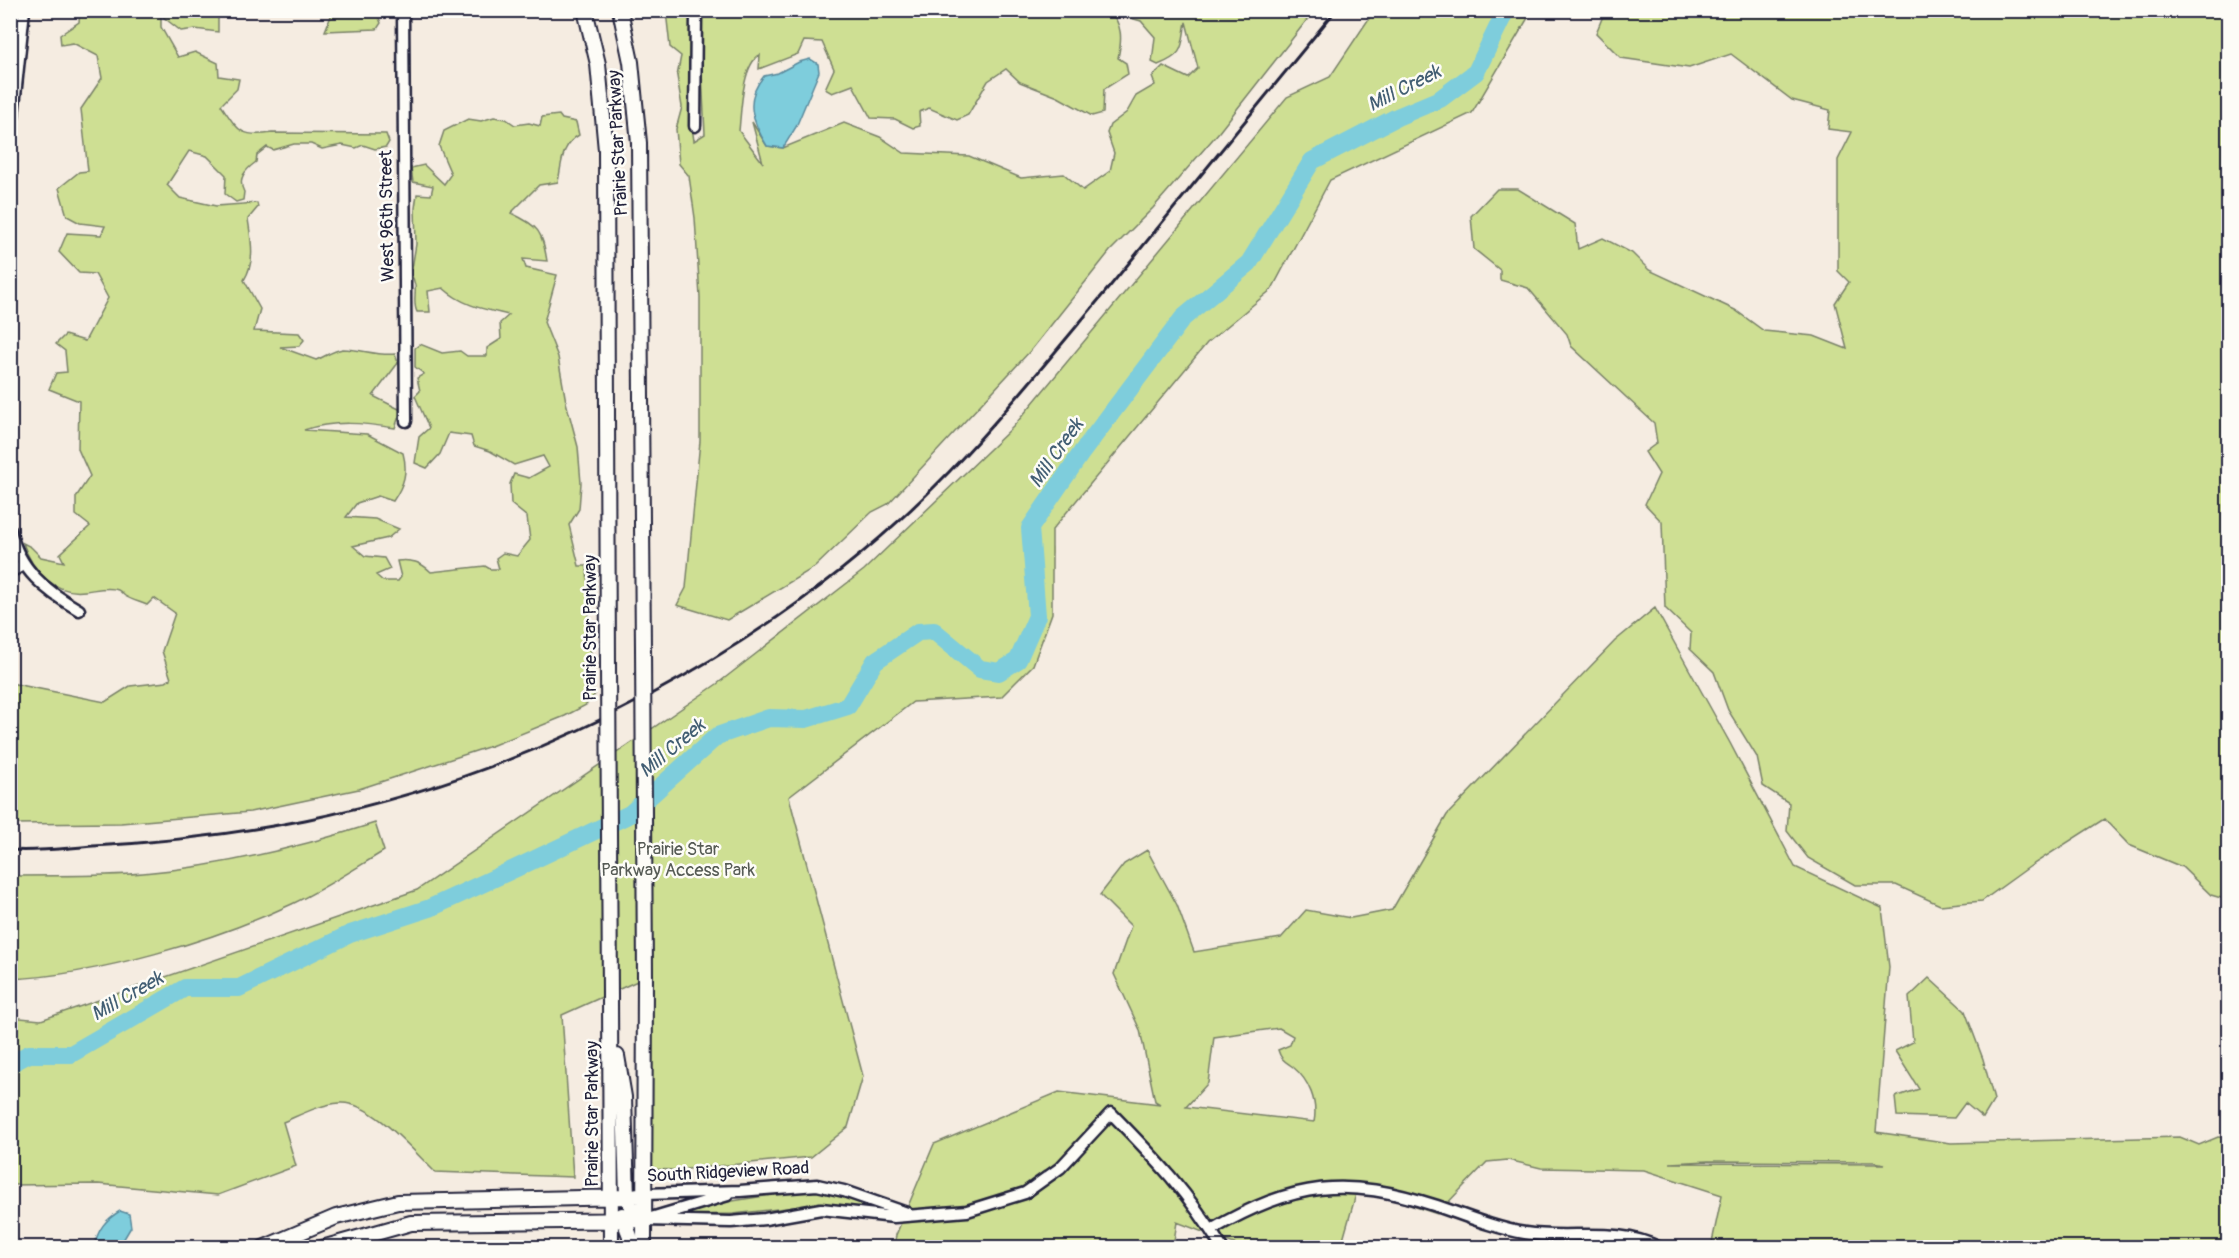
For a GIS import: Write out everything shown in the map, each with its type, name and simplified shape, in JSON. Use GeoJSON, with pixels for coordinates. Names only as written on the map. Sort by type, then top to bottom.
{"type":"FeatureCollection","features":[{"type":"Feature","properties":{"kind":"main road","name":"Prairie Star Parkway"},"geometry":{"type":"LineString","coordinates":[[585,10],[598,64],[605,141],[611,1221],[613,1248]]}},
{"type":"Feature","properties":{"kind":"main road","name":"Prairie Star Parkway"},"geometry":{"type":"LineString","coordinates":[[620,10],[631,62],[639,143],[645,977],[644,1248]]}},
{"type":"Feature","properties":{"kind":"main road"},"geometry":{"type":"LineString","coordinates":[[610,1031],[624,1097],[627,1197],[633,1211],[645,1220]]}},
{"type":"Feature","properties":{"kind":"main road","name":"South Ridgeview Road"},"geometry":{"type":"LineString","coordinates":[[263,1248],[336,1217],[398,1202],[627,1197],[645,1194]]}},
{"type":"Feature","properties":{"kind":"main road"},"geometry":{"type":"LineString","coordinates":[[611,1197],[627,1226],[630,1248]]}},
{"type":"Feature","properties":{"kind":"main road"},"geometry":{"type":"LineString","coordinates":[[322,1248],[411,1223],[611,1221],[627,1226],[645,1220]]}},
{"type":"Feature","properties":{"kind":"main road"},"geometry":{"type":"LineString","coordinates":[[613,1248],[627,1226]]}},
{"type":"Feature","properties":{"kind":"street"},"geometry":{"type":"LineString","coordinates":[[10,144],[24,10]]}},
{"type":"Feature","properties":{"kind":"street","name":"West 96th Street"},"geometry":{"type":"LineString","coordinates":[[403,10],[406,421]]}},
{"type":"Feature","properties":{"kind":"street"},"geometry":{"type":"LineString","coordinates":[[695,126],[696,10]]}},
{"type":"Feature","properties":{"kind":"street"},"geometry":{"type":"LineString","coordinates":[[10,530],[24,565],[46,589],[79,610]]}},
{"type":"Feature","properties":{"kind":"street"},"geometry":{"type":"LineString","coordinates":[[10,572],[24,565]]}},
{"type":"Feature","properties":{"kind":"street"},"geometry":{"type":"LineString","coordinates":[[645,1220],[731,1222],[765,1219],[821,1209],[894,1217],[967,1211],[1025,1193],[1060,1168],[1111,1113],[1167,1169],[1222,1248]]}},
{"type":"Feature","properties":{"kind":"street","name":"South Ridgeview Road"},"geometry":{"type":"LineString","coordinates":[[645,1194],[740,1191],[817,1185],[844,1191],[898,1211],[919,1215]]}},
{"type":"Feature","properties":{"kind":"street"},"geometry":{"type":"LineString","coordinates":[[1211,1230],[1276,1197],[1343,1186],[1390,1192],[1524,1233],[1618,1234],[1660,1248]]}},
{"type":"Feature","properties":{"kind":"street"},"geometry":{"type":"LineString","coordinates":[[645,1220],[740,1191]]}},
{"type":"Feature","properties":{"kind":"green space"},"geometry":{"type":"Polygon","coordinates":[[[856,10],[861,15],[865,10],[897,14],[916,10],[1109,11],[1119,27],[1121,39],[1118,58],[1126,63],[1128,74],[1104,89],[1103,113],[1092,116],[1058,97],[1020,82],[1006,69],[988,81],[968,115],[957,120],[929,108],[919,112],[920,126],[913,128],[895,119],[871,118],[853,85],[832,93],[825,89],[834,69],[822,42],[804,41],[798,54],[759,69],[760,55],[754,60],[746,78],[742,101],[739,131],[763,163],[752,122],[767,146],[783,148],[844,123],[880,137],[904,153],[969,156],[1021,178],[1064,174],[1083,190],[1110,171],[1114,153],[1107,133],[1110,125],[1127,112],[1136,96],[1155,85],[1152,77],[1163,66],[1188,78],[1198,68],[1186,22],[1178,53],[1158,65],[1152,62],[1155,37],[1141,21],[1124,16],[1121,11],[1314,11],[1219,132],[1153,208],[1110,251],[1032,349],[888,504],[872,512],[815,567],[727,620],[677,605],[686,588],[700,441],[700,297],[695,218],[689,176],[679,164],[676,129],[682,107],[677,76],[681,56],[670,47],[666,11],[693,11],[692,127],[694,141],[705,134],[699,11],[856,10]]]}},
{"type":"Feature","properties":{"kind":"green space"},"geometry":{"type":"Polygon","coordinates":[[[80,11],[161,11],[161,27],[178,57],[195,52],[218,63],[219,76],[239,79],[237,89],[221,105],[236,126],[246,133],[386,134],[389,142],[386,147],[375,149],[363,145],[356,148],[342,145],[322,149],[311,144],[294,144],[273,150],[267,147],[257,155],[256,162],[243,175],[241,183],[244,192],[243,200],[236,202],[225,194],[226,175],[207,156],[189,151],[167,185],[180,198],[216,206],[257,203],[258,207],[248,219],[251,258],[244,280],[260,309],[254,331],[299,333],[304,340],[299,346],[280,347],[316,360],[343,349],[395,354],[398,363],[373,396],[401,410],[395,428],[349,423],[304,430],[367,434],[403,453],[404,478],[393,501],[378,496],[357,503],[346,517],[375,519],[399,529],[388,538],[353,546],[365,556],[384,558],[390,569],[376,575],[383,581],[398,581],[401,577],[397,561],[416,562],[431,572],[485,566],[490,569],[499,569],[496,558],[503,553],[517,556],[530,540],[527,517],[511,504],[510,484],[514,474],[529,478],[549,467],[543,456],[514,465],[490,451],[474,446],[471,436],[449,433],[440,454],[427,468],[415,463],[419,437],[429,428],[415,396],[420,391],[417,378],[424,374],[415,367],[415,348],[420,344],[442,353],[460,351],[467,356],[487,356],[487,348],[501,339],[500,323],[509,315],[466,303],[443,288],[428,291],[430,312],[417,312],[415,284],[411,275],[416,244],[415,208],[417,194],[431,195],[433,186],[413,182],[411,168],[424,165],[444,184],[451,174],[439,146],[444,131],[468,119],[481,121],[494,117],[506,119],[515,125],[529,123],[540,126],[542,117],[559,115],[562,119],[576,122],[579,135],[566,149],[558,182],[539,185],[511,213],[533,226],[541,236],[543,243],[547,261],[523,259],[526,268],[557,275],[544,322],[558,357],[566,402],[578,447],[581,483],[579,509],[569,525],[579,566],[587,566],[592,686],[595,694],[586,705],[491,746],[359,789],[250,812],[121,823],[11,824],[10,683],[105,702],[130,686],[166,682],[171,679],[162,651],[175,613],[154,598],[147,605],[127,597],[119,590],[106,588],[74,591],[55,585],[46,579],[32,563],[23,543],[41,557],[64,562],[60,554],[90,526],[76,515],[76,497],[90,476],[78,449],[79,401],[49,389],[56,373],[67,372],[65,351],[56,344],[65,335],[85,341],[108,298],[95,274],[79,273],[59,252],[67,233],[101,235],[105,226],[80,223],[67,216],[59,188],[79,172],[88,171],[81,109],[102,78],[98,56],[73,43],[61,45],[60,35],[79,22],[80,11]]]}},
{"type":"Feature","properties":{"kind":"green space"},"geometry":{"type":"Polygon","coordinates":[[[168,11],[182,11],[191,16],[192,11],[233,11],[218,18],[218,32],[195,29],[181,31],[163,17],[168,11]]]}},
{"type":"Feature","properties":{"kind":"green space"},"geometry":{"type":"Polygon","coordinates":[[[333,11],[376,11],[381,23],[377,29],[325,31],[333,11]]]}},
{"type":"Feature","properties":{"kind":"green space","name":"Prairie Star Parkway Access Park"},"geometry":{"type":"Polygon","coordinates":[[[1374,11],[1532,11],[1472,113],[1330,180],[1272,289],[1207,343],[1052,530],[1052,613],[1033,665],[1001,697],[913,702],[789,797],[863,1076],[848,1127],[811,1157],[677,1170],[644,1169],[644,978],[562,1015],[573,1177],[435,1172],[404,1140],[378,1118],[365,1110],[340,1103],[318,1108],[283,1122],[296,1166],[218,1195],[98,1184],[11,1185],[10,1017],[41,1020],[417,890],[717,684],[864,570],[1013,427],[1287,97],[1330,77],[1374,11]]]}},
{"type":"Feature","properties":{"kind":"green space"},"geometry":{"type":"Polygon","coordinates":[[[1605,11],[2228,11],[2228,900],[2211,895],[2182,867],[2129,845],[2104,819],[2032,865],[1982,901],[1940,905],[1896,885],[1855,885],[1808,858],[1787,831],[1789,803],[1763,786],[1757,757],[1728,710],[1714,672],[1690,649],[1691,633],[1665,608],[1662,522],[1645,504],[1659,474],[1645,452],[1657,443],[1654,423],[1571,346],[1567,334],[1528,288],[1500,280],[1500,270],[1474,249],[1471,216],[1497,189],[1518,189],[1575,224],[1578,249],[1603,238],[1632,253],[1649,270],[1735,310],[1764,331],[1814,336],[1847,349],[1835,303],[1849,282],[1838,271],[1838,160],[1852,132],[1828,129],[1830,110],[1792,100],[1731,54],[1689,68],[1621,58],[1596,33],[1605,11]]]}},
{"type":"Feature","properties":{"kind":"green space"},"geometry":{"type":"Polygon","coordinates":[[[1655,608],[1795,867],[1882,908],[1889,967],[1876,1132],[1951,1143],[2180,1137],[2199,1145],[2218,1137],[2228,1138],[2228,1247],[1711,1247],[1722,1195],[1644,1170],[1541,1168],[1508,1160],[1487,1162],[1437,1214],[1385,1197],[1356,1194],[1341,1247],[1242,1247],[1177,1222],[1173,1247],[894,1248],[896,1235],[934,1144],[1059,1092],[1160,1104],[1155,1101],[1140,1030],[1114,974],[1131,926],[1100,895],[1124,864],[1147,850],[1177,905],[1194,952],[1281,938],[1306,910],[1351,918],[1392,910],[1447,815],[1615,641],[1655,608]],[[1279,1028],[1214,1037],[1208,1083],[1186,1107],[1314,1122],[1315,1107],[1308,1085],[1299,1072],[1282,1058],[1278,1050],[1290,1045],[1293,1036],[1279,1028]],[[1708,1161],[1670,1163],[1885,1164],[1874,1162],[1708,1161]]]}},
{"type":"Feature","properties":{"kind":"green space"},"geometry":{"type":"Polygon","coordinates":[[[375,823],[384,851],[316,892],[261,918],[154,954],[80,971],[11,979],[11,876],[126,874],[202,866],[289,848],[375,823]]]}},
{"type":"Feature","properties":{"kind":"green space"},"geometry":{"type":"Polygon","coordinates":[[[1929,978],[1965,1011],[1983,1059],[1994,1100],[1983,1118],[1965,1103],[1954,1118],[1897,1116],[1895,1097],[1919,1089],[1895,1051],[1913,1042],[1909,997],[1929,978]]]}},
{"type":"Feature","properties":{"kind":"green space"},"geometry":{"type":"Polygon","coordinates":[[[810,1189],[827,1191],[889,1210],[889,1213],[815,1205],[733,1214],[678,1215],[726,1202],[810,1189]]]}},
{"type":"Feature","properties":{"kind":"water"},"geometry":{"type":"Polygon","coordinates":[[[810,59],[818,64],[819,72],[796,127],[783,148],[767,146],[752,111],[754,94],[758,85],[764,76],[778,73],[810,59]]]}},
{"type":"Feature","properties":{"kind":"water"},"geometry":{"type":"Polygon","coordinates":[[[120,1211],[129,1214],[131,1227],[119,1247],[94,1247],[103,1226],[120,1211]]]}},
{"type":"Feature","properties":{"kind":"waterway","name":"Mill Creek"},"geometry":{"type":"LineString","coordinates":[[10,1064],[29,1054],[71,1054],[185,988],[239,988],[350,934],[430,908],[630,814],[717,736],[769,718],[806,719],[848,706],[875,661],[918,632],[934,631],[980,669],[999,672],[1018,660],[1037,616],[1030,528],[1082,452],[1183,318],[1249,263],[1312,161],[1397,117],[1440,99],[1476,72],[1506,10]]}},
{"type":"Feature","properties":{"kind":"railway"},"geometry":{"type":"LineString","coordinates":[[10,850],[41,850],[173,840],[226,833],[305,820],[394,798],[482,770],[568,735],[652,693],[734,646],[811,593],[883,535],[949,472],[991,427],[1139,251],[1336,10]]}}]}
